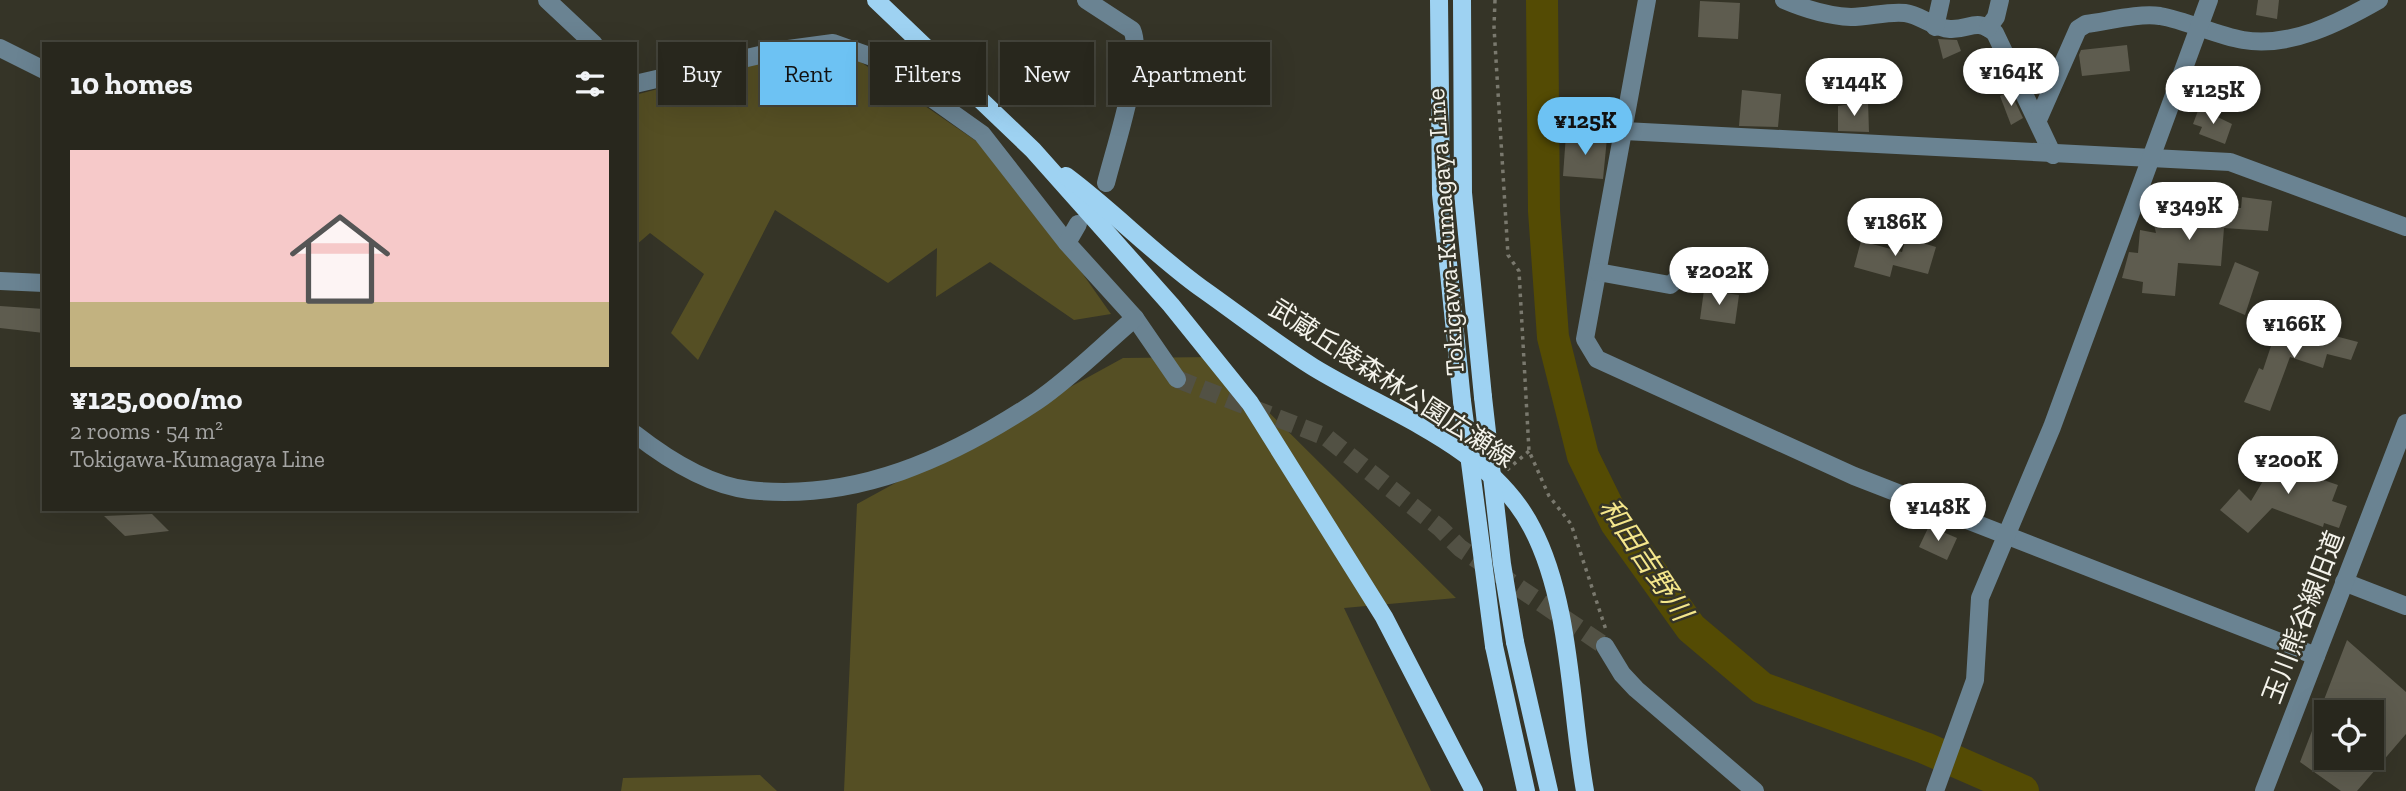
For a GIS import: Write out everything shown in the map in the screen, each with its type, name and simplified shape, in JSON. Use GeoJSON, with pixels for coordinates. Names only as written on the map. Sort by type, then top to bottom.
{"type":"FeatureCollection","features":[{"type":"Feature","properties":{"kind":"main road","name":"武蔵丘陵森林公園広瀬線"},"geometry":{"type":"LineString","coordinates":[[876,0],[1033,150],[1171,305],[1250,403],[1384,617],[1474,791]]}},
{"type":"Feature","properties":{"kind":"main road","name":"Tokigawa-Kumagaya Line"},"geometry":{"type":"LineString","coordinates":[[1439,0],[1441,194],[1462,401],[1494,646],[1526,791]]}},
{"type":"Feature","properties":{"kind":"main road","name":"Tokigawa-Kumagaya Line"},"geometry":{"type":"LineString","coordinates":[[1462,0],[1464,193],[1483,397],[1502,564],[1515,642],[1549,791]]}},
{"type":"Feature","properties":{"kind":"main road","name":"武蔵丘陵森林公園広瀬線"},"geometry":{"type":"LineString","coordinates":[[1033,150],[1111,209],[1207,292],[1312,366],[1441,440],[1497,478],[1531,525],[1558,593],[1585,791]]}},
{"type":"Feature","properties":{"kind":"street"},"geometry":{"type":"LineString","coordinates":[[547,0],[592,42]]}},
{"type":"Feature","properties":{"kind":"street"},"geometry":{"type":"LineString","coordinates":[[1086,0],[1132,30],[1135,39],[1133,72],[1106,183]]}},
{"type":"Feature","properties":{"kind":"street"},"geometry":{"type":"LineString","coordinates":[[1647,0],[1586,339],[1597,359],[1799,453],[2316,656]]}},
{"type":"Feature","properties":{"kind":"street"},"geometry":{"type":"LineString","coordinates":[[1784,0],[1817,6],[1851,17],[1875,7],[1907,13],[1935,27],[1954,29],[1977,23],[1988,27],[1995,33],[2053,155]]}},
{"type":"Feature","properties":{"kind":"street"},"geometry":{"type":"LineString","coordinates":[[1935,27],[1941,0]]}},
{"type":"Feature","properties":{"kind":"street"},"geometry":{"type":"LineString","coordinates":[[1988,27],[1996,17],[2000,0]]}},
{"type":"Feature","properties":{"kind":"street"},"geometry":{"type":"LineString","coordinates":[[1935,791],[1975,680],[1980,598],[2052,427],[2209,0]]}},
{"type":"Feature","properties":{"kind":"street"},"geometry":{"type":"LineString","coordinates":[[2038,120],[2078,29],[2086,24],[2159,16],[2243,40],[2269,42],[2294,38],[2379,0]]}},
{"type":"Feature","properties":{"kind":"street"},"geometry":{"type":"LineString","coordinates":[[637,84],[781,50],[833,43],[875,58],[982,134],[1067,243],[1135,318],[1177,379]]}},
{"type":"Feature","properties":{"kind":"street"},"geometry":{"type":"LineString","coordinates":[[0,48],[42,69]]}},
{"type":"Feature","properties":{"kind":"street"},"geometry":{"type":"LineString","coordinates":[[1624,131],[2230,162],[2406,227]]}},
{"type":"Feature","properties":{"kind":"street"},"geometry":{"type":"LineString","coordinates":[[1067,243],[1078,224]]}},
{"type":"Feature","properties":{"kind":"street"},"geometry":{"type":"LineString","coordinates":[[1598,272],[1670,285],[1682,275],[1682,262]]}},
{"type":"Feature","properties":{"kind":"street"},"geometry":{"type":"LineString","coordinates":[[0,281],[42,283]]}},
{"type":"Feature","properties":{"kind":"street"},"geometry":{"type":"LineString","coordinates":[[637,435],[688,470],[747,490],[800,490],[862,483],[895,475],[954,452],[1040,399],[1135,318]]}},
{"type":"Feature","properties":{"kind":"street","name":"玉川熊谷線旧道"},"geometry":{"type":"LineString","coordinates":[[2264,791],[2406,423]]}},
{"type":"Feature","properties":{"kind":"street"},"geometry":{"type":"LineString","coordinates":[[2344,582],[2406,606]]}},
{"type":"Feature","properties":{"kind":"street"},"geometry":{"type":"LineString","coordinates":[[1605,646],[1622,674],[1636,689],[1755,791]]}},
{"type":"Feature","properties":{"kind":"path"},"geometry":{"type":"LineString","coordinates":[[1495,0],[1494,27],[1508,254],[1520,271],[1529,451],[1549,496],[1571,524],[1608,636],[1605,646]]}},
{"type":"Feature","properties":{"kind":"path"},"geometry":{"type":"LineString","coordinates":[[1497,478],[1529,451]]}},
{"type":"Feature","properties":{"kind":"shaded area"},"geometry":{"type":"Polygon","coordinates":[[[856,59],[870,68],[870,105],[924,105],[1001,158],[1111,314],[1074,320],[990,262],[936,297],[937,248],[888,283],[775,210],[698,360],[671,333],[704,274],[650,233],[637,244],[637,94],[658,89],[658,105],[746,105],[746,66],[760,62],[760,105],[856,105],[856,59]]]}},
{"type":"Feature","properties":{"kind":"shaded area"},"geometry":{"type":"Polygon","coordinates":[[[1213,357],[1456,598],[1344,608],[1431,791],[844,791],[857,504],[1123,358],[1213,357]]]}},
{"type":"Feature","properties":{"kind":"shaded area"},"geometry":{"type":"Polygon","coordinates":[[[760,775],[777,791],[621,791],[623,778],[760,775]]]}},
{"type":"Feature","properties":{"kind":"building"},"geometry":{"type":"Polygon","coordinates":[[[2258,0],[2279,0],[2277,19],[2256,15],[2258,0]]]}},
{"type":"Feature","properties":{"kind":"building"},"geometry":{"type":"Polygon","coordinates":[[[1700,1],[1740,3],[1738,39],[1698,37],[1700,1]]]}},
{"type":"Feature","properties":{"kind":"building"},"geometry":{"type":"Polygon","coordinates":[[[1938,39],[1957,40],[1961,51],[1943,59],[1938,39]]]}},
{"type":"Feature","properties":{"kind":"building"},"geometry":{"type":"Polygon","coordinates":[[[2127,45],[2130,71],[2082,76],[2079,55],[2081,50],[2127,45]]]}},
{"type":"Feature","properties":{"kind":"building"},"geometry":{"type":"Polygon","coordinates":[[[2022,59],[2050,65],[2044,79],[2028,75],[2022,59]]]}},
{"type":"Feature","properties":{"kind":"building"},"geometry":{"type":"Polygon","coordinates":[[[1742,90],[1781,94],[1778,127],[1739,126],[1742,90]]]}},
{"type":"Feature","properties":{"kind":"building"},"geometry":{"type":"Polygon","coordinates":[[[2010,91],[2023,118],[2011,125],[2000,96],[2010,91]]]}},
{"type":"Feature","properties":{"kind":"building"},"geometry":{"type":"Polygon","coordinates":[[[1868,101],[1869,132],[1838,131],[1838,106],[1868,101]]]}},
{"type":"Feature","properties":{"kind":"building"},"geometry":{"type":"Polygon","coordinates":[[[2199,108],[2232,124],[2225,144],[2199,134],[2202,127],[2193,124],[2199,108]]]}},
{"type":"Feature","properties":{"kind":"building"},"geometry":{"type":"Polygon","coordinates":[[[1566,134],[1607,138],[1603,179],[1563,176],[1566,134]]]}},
{"type":"Feature","properties":{"kind":"building"},"geometry":{"type":"Polygon","coordinates":[[[2242,197],[2272,201],[2268,231],[2224,228],[2221,266],[2178,263],[2175,296],[2142,293],[2143,282],[2122,278],[2129,252],[2138,253],[2140,230],[2156,233],[2152,216],[2172,209],[2241,208],[2242,197]]]}},
{"type":"Feature","properties":{"kind":"building"},"geometry":{"type":"Polygon","coordinates":[[[1906,238],[1936,247],[1928,274],[1893,265],[1890,277],[1854,267],[1861,241],[1902,252],[1906,238]]]}},
{"type":"Feature","properties":{"kind":"building"},"geometry":{"type":"Polygon","coordinates":[[[2235,262],[2259,272],[2245,315],[2219,304],[2235,262]]]}},
{"type":"Feature","properties":{"kind":"building"},"geometry":{"type":"Polygon","coordinates":[[[1704,290],[1739,295],[1735,324],[1700,319],[1704,290]]]}},
{"type":"Feature","properties":{"kind":"building"},"geometry":{"type":"Polygon","coordinates":[[[0,306],[42,309],[42,333],[0,328],[0,306]]]}},
{"type":"Feature","properties":{"kind":"building"},"geometry":{"type":"Polygon","coordinates":[[[2278,325],[2310,336],[2312,330],[2358,342],[2351,360],[2327,354],[2323,368],[2290,357],[2270,411],[2244,402],[2259,368],[2263,370],[2278,325]]]}},
{"type":"Feature","properties":{"kind":"building"},"geometry":{"type":"Polygon","coordinates":[[[2296,444],[2310,457],[2297,471],[2338,485],[2332,501],[2347,506],[2339,528],[2324,523],[2323,527],[2272,508],[2248,533],[2220,510],[2239,489],[2251,501],[2272,466],[2276,468],[2296,444]]]}},
{"type":"Feature","properties":{"kind":"building"},"geometry":{"type":"Polygon","coordinates":[[[152,514],[169,531],[125,536],[104,516],[152,514]]]}},
{"type":"Feature","properties":{"kind":"building"},"geometry":{"type":"Polygon","coordinates":[[[1929,526],[1957,538],[1947,560],[1919,547],[1929,526]]]}},
{"type":"Feature","properties":{"kind":"building"},"geometry":{"type":"Polygon","coordinates":[[[2347,640],[2406,692],[2406,734],[2384,760],[2384,700],[2324,700],[2347,640]]]}},
{"type":"Feature","properties":{"kind":"building"},"geometry":{"type":"Polygon","coordinates":[[[2314,726],[2314,770],[2375,770],[2357,791],[2341,791],[2300,762],[2314,726]]]}},
{"type":"Feature","properties":{"kind":"waterway","name":"和田吉野川"},"geometry":{"type":"LineString","coordinates":[[1542,0],[1544,211],[1553,337],[1583,456],[1616,523],[1691,628],[1762,688],[1925,748],[2023,791]]}},
{"type":"Feature","properties":{"kind":"tunnel"},"geometry":{"type":"LineString","coordinates":[[1177,379],[1326,437],[1440,528],[1460,548],[1605,646]]}}]}
